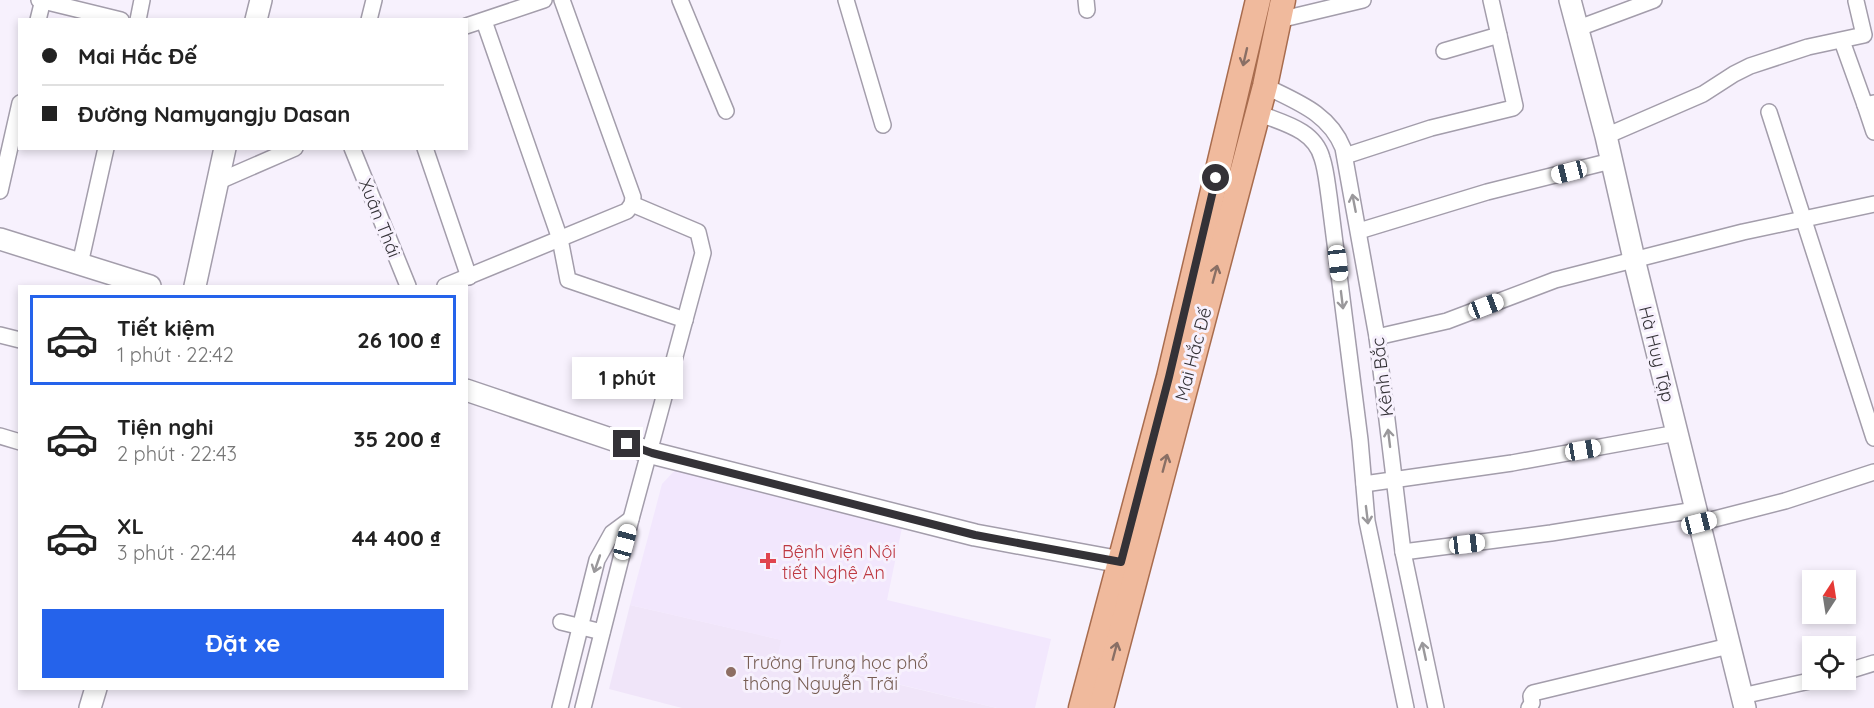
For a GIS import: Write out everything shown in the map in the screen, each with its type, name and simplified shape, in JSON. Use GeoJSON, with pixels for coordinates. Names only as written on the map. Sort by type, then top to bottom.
{"type":"FeatureCollection","features":[{"type":"Feature","properties":{"kind":"main road","name":"Mai Hắc Đế"},"geometry":{"type":"LineString","coordinates":[[1101,708],[1172,401],[1258,0]]}},
{"type":"Feature","properties":{"kind":"main road","name":"Mai Hắc Đế"},"geometry":{"type":"LineString","coordinates":[[1081,708],[1121,562],[1258,113],[1281,10]]}},
{"type":"Feature","properties":{"kind":"street"},"geometry":{"type":"LineString","coordinates":[[38,18],[41,0],[113,18]]}},
{"type":"Feature","properties":{"kind":"street"},"geometry":{"type":"LineString","coordinates":[[138,18],[142,0]]}},
{"type":"Feature","properties":{"kind":"street"},"geometry":{"type":"LineString","coordinates":[[256,18],[261,0]]}},
{"type":"Feature","properties":{"kind":"street"},"geometry":{"type":"LineString","coordinates":[[370,18],[374,0]]}},
{"type":"Feature","properties":{"kind":"street"},"geometry":{"type":"LineString","coordinates":[[468,25],[544,0]]}},
{"type":"Feature","properties":{"kind":"street"},"geometry":{"type":"LineString","coordinates":[[448,285],[627,211],[632,204],[633,197],[562,0]]}},
{"type":"Feature","properties":{"kind":"street"},"geometry":{"type":"LineString","coordinates":[[680,0],[726,111]]}},
{"type":"Feature","properties":{"kind":"street"},"geometry":{"type":"LineString","coordinates":[[846,0],[883,125]]}},
{"type":"Feature","properties":{"kind":"street"},"geometry":{"type":"LineString","coordinates":[[1281,10],[1363,0]]}},
{"type":"Feature","properties":{"kind":"street"},"geometry":{"type":"LineString","coordinates":[[1345,156],[1440,125],[1513,108],[1516,104],[1491,0]]}},
{"type":"Feature","properties":{"kind":"street","name":"Hà Huy Tập"},"geometry":{"type":"LineString","coordinates":[[1570,0],[1606,136],[1634,260],[1743,702]]}},
{"type":"Feature","properties":{"kind":"street"},"geometry":{"type":"LineString","coordinates":[[1576,29],[1654,0]]}},
{"type":"Feature","properties":{"kind":"street"},"geometry":{"type":"LineString","coordinates":[[1606,136],[1703,94],[1750,66],[1790,52],[1864,35],[1856,1]]}},
{"type":"Feature","properties":{"kind":"street"},"geometry":{"type":"LineString","coordinates":[[484,21],[560,239],[568,280],[685,320]]}},
{"type":"Feature","properties":{"kind":"street"},"geometry":{"type":"LineString","coordinates":[[1444,51],[1500,35]]}},
{"type":"Feature","properties":{"kind":"street"},"geometry":{"type":"LineString","coordinates":[[1842,41],[1870,104],[1874,132]]}},
{"type":"Feature","properties":{"kind":"street","name":"Kênh Bắc"},"geometry":{"type":"LineString","coordinates":[[1264,86],[1320,115],[1332,127],[1340,140],[1345,156],[1377,337],[1403,552],[1436,708]]}},
{"type":"Feature","properties":{"kind":"street"},"geometry":{"type":"LineString","coordinates":[[0,190],[18,112]]}},
{"type":"Feature","properties":{"kind":"street"},"geometry":{"type":"LineString","coordinates":[[1769,112],[1874,438]]}},
{"type":"Feature","properties":{"kind":"street"},"geometry":{"type":"LineString","coordinates":[[1258,113],[1300,130],[1314,141],[1332,127]]}},
{"type":"Feature","properties":{"kind":"street","name":"Kênh Bắc"},"geometry":{"type":"LineString","coordinates":[[1314,141],[1322,158],[1329,196],[1360,440],[1367,521],[1406,708]]}},
{"type":"Feature","properties":{"kind":"street"},"geometry":{"type":"LineString","coordinates":[[80,264],[106,150]]}},
{"type":"Feature","properties":{"kind":"street"},"geometry":{"type":"LineString","coordinates":[[195,285],[225,150]]}},
{"type":"Feature","properties":{"kind":"street"},"geometry":{"type":"LineString","coordinates":[[217,182],[290,150]]}},
{"type":"Feature","properties":{"kind":"street","name":"Xuân Thái"},"geometry":{"type":"LineString","coordinates":[[353,150],[408,285]]}},
{"type":"Feature","properties":{"kind":"street"},"geometry":{"type":"LineString","coordinates":[[425,150],[469,277]]}},
{"type":"Feature","properties":{"kind":"street"},"geometry":{"type":"LineString","coordinates":[[1359,231],[1487,192],[1611,161]]}},
{"type":"Feature","properties":{"kind":"street"},"geometry":{"type":"LineString","coordinates":[[582,708],[704,253],[698,232],[632,204]]}},
{"type":"Feature","properties":{"kind":"street"},"geometry":{"type":"LineString","coordinates":[[1377,337],[1447,321],[1545,284],[1634,260],[1804,217],[1874,204]]}},
{"type":"Feature","properties":{"kind":"street"},"geometry":{"type":"LineString","coordinates":[[0,239],[147,285]]}},
{"type":"Feature","properties":{"kind":"street"},"geometry":{"type":"LineString","coordinates":[[0,335],[18,340]]}},
{"type":"Feature","properties":{"kind":"street"},"geometry":{"type":"LineString","coordinates":[[468,391],[650,452],[975,535],[1121,562]]}},
{"type":"Feature","properties":{"kind":"street"},"geometry":{"type":"LineString","coordinates":[[1364,484],[1512,463],[1677,433]]}},
{"type":"Feature","properties":{"kind":"street"},"geometry":{"type":"LineString","coordinates":[[0,436],[18,441]]}},
{"type":"Feature","properties":{"kind":"street"},"geometry":{"type":"LineString","coordinates":[[1403,552],[1697,517],[1785,501],[1874,472]]}},
{"type":"Feature","properties":{"kind":"street"},"geometry":{"type":"LineString","coordinates":[[560,708],[597,560],[612,533],[631,519]]}},
{"type":"Feature","properties":{"kind":"street"},"geometry":{"type":"LineString","coordinates":[[561,622],[602,632]]}},
{"type":"Feature","properties":{"kind":"street"},"geometry":{"type":"LineString","coordinates":[[1529,708],[1532,704],[1533,693],[1729,646]]}},
{"type":"Feature","properties":{"kind":"street"},"geometry":{"type":"LineString","coordinates":[[1856,669],[1874,663]]}},
{"type":"Feature","properties":{"kind":"street"},"geometry":{"type":"LineString","coordinates":[[1743,702],[1802,684]]}},
{"type":"Feature","properties":{"kind":"street"},"geometry":{"type":"LineString","coordinates":[[90,708],[95,690]]}},
{"type":"Feature","properties":{"kind":"shaded area","name":"Bệnh viện Nội tiết Nghệ An"},"geometry":{"type":"Polygon","coordinates":[[[677,468],[903,523],[887,600],[1051,639],[1035,708],[997,708],[778,655],[781,640],[630,605],[662,484],[677,468]]]}},
{"type":"Feature","properties":{"kind":"shaded area","name":"Trường Trung học phổ thông Nguyễn Trãi"},"geometry":{"type":"Polygon","coordinates":[[[630,605],[782,640],[779,656],[997,708],[682,708],[609,689],[630,605]]]}},
{"type":"Feature","properties":{"kind":"place","name":"Bệnh viện Nội tiết Nghệ An"},"geometry":{"type":"Point","coordinates":[768,561]}},
{"type":"Feature","properties":{"kind":"place","name":"Trường Trung học phổ thông Nguyễn Trãi"},"geometry":{"type":"Point","coordinates":[731,672]}},
{"type":"Feature","properties":{"kind":"route"},"geometry":{"type":"LineString","coordinates":[[627,444],[652,453],[975,535],[1121,562],[1169,377],[1216,178]]}}]}
